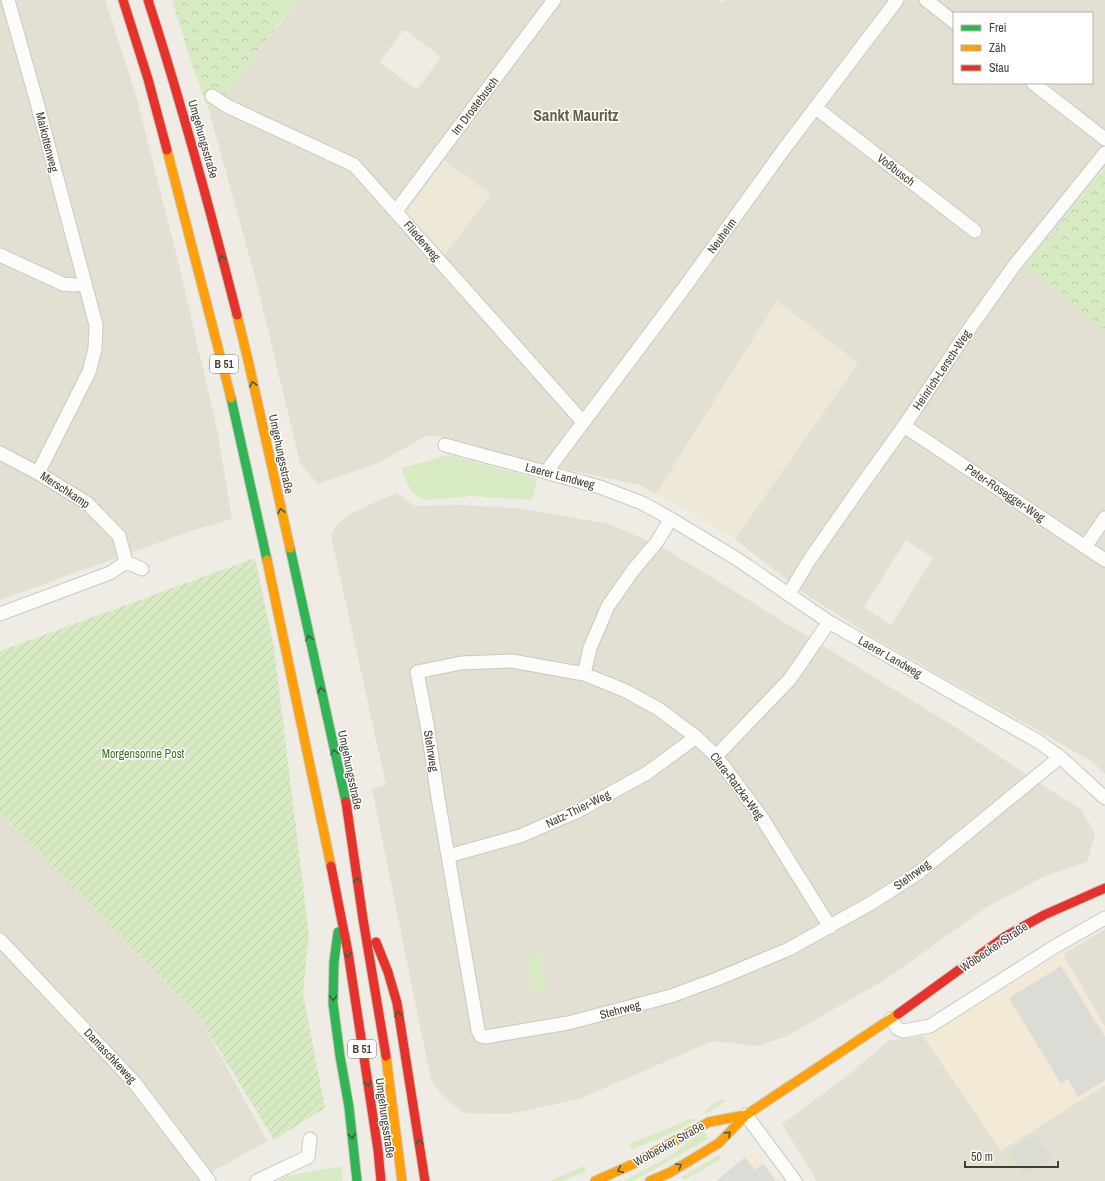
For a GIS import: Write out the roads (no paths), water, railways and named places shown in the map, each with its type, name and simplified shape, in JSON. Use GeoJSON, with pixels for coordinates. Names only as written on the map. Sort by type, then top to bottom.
{"type":"FeatureCollection","features":[{"type":"Feature","properties":{"kind":"main road","name":"Umgehungsstraße"},"geometry":{"type":"LineString","coordinates":[[123,0],[148,79],[225,371],[279,612],[348,952],[378,1150],[381,1181]]}},
{"type":"Feature","properties":{"kind":"main road","name":"Umgehungsstraße"},"geometry":{"type":"LineString","coordinates":[[148,0],[171,70],[203,184],[248,360],[347,808],[363,919],[386,1056],[402,1181]]}},
{"type":"Feature","properties":{"kind":"main road","name":"Umgehungsstraße"},"geometry":{"type":"LineString","coordinates":[[331,869],[363,919]]}},
{"type":"Feature","properties":{"kind":"main road","name":"Wolbecker Straße"},"geometry":{"type":"LineString","coordinates":[[650,1181],[670,1172],[719,1143],[746,1115],[891,1019],[1006,936],[1044,915],[1105,888]]}},
{"type":"Feature","properties":{"kind":"main road"},"geometry":{"type":"LineString","coordinates":[[340,917],[334,962],[333,1002],[340,1056],[349,1107],[356,1181]]}},
{"type":"Feature","properties":{"kind":"main road"},"geometry":{"type":"LineString","coordinates":[[363,919],[378,944],[397,1003],[425,1181]]}},
{"type":"Feature","properties":{"kind":"main road","name":"Wolbecker Straße"},"geometry":{"type":"LineString","coordinates":[[595,1181],[631,1165],[709,1122],[746,1115]]}},
{"type":"Feature","properties":{"kind":"street","name":"Maikottenweg"},"geometry":{"type":"LineString","coordinates":[[8,0],[96,325],[96,349],[89,372],[38,473]]}},
{"type":"Feature","properties":{"kind":"street","name":"Im Drostebusch"},"geometry":{"type":"LineString","coordinates":[[396,211],[554,0]]}},
{"type":"Feature","properties":{"kind":"street","name":"Neuheim"},"geometry":{"type":"LineString","coordinates":[[546,472],[684,288],[784,149],[897,0]]}},
{"type":"Feature","properties":{"kind":"street"},"geometry":{"type":"LineString","coordinates":[[926,0],[953,21]]}},
{"type":"Feature","properties":{"kind":"street"},"geometry":{"type":"LineString","coordinates":[[1034,84],[1105,139]]}},
{"type":"Feature","properties":{"kind":"street","name":"Fliederweg"},"geometry":{"type":"LineString","coordinates":[[212,96],[224,110],[354,165],[583,422]]}},
{"type":"Feature","properties":{"kind":"street","name":"Voßbusch"},"geometry":{"type":"LineString","coordinates":[[816,108],[975,231]]}},
{"type":"Feature","properties":{"kind":"street","name":"Heinrich-Lersch-Weg"},"geometry":{"type":"LineString","coordinates":[[789,594],[808,562],[1014,266],[1105,152]]}},
{"type":"Feature","properties":{"kind":"street"},"geometry":{"type":"LineString","coordinates":[[0,255],[62,284],[84,284]]}},
{"type":"Feature","properties":{"kind":"street","name":"Peter-Rosegger-Weg"},"geometry":{"type":"LineString","coordinates":[[904,426],[1105,560]]}},
{"type":"Feature","properties":{"kind":"street","name":"Laerer Landweg"},"geometry":{"type":"LineString","coordinates":[[445,445],[600,486],[642,503],[737,559],[829,622],[1039,742],[1060,757],[1105,798]]}},
{"type":"Feature","properties":{"kind":"street","name":"Merschkamp"},"geometry":{"type":"LineString","coordinates":[[0,453],[38,473],[87,503],[119,536],[126,562]]}},
{"type":"Feature","properties":{"kind":"street"},"geometry":{"type":"LineString","coordinates":[[1085,547],[1105,518]]}},
{"type":"Feature","properties":{"kind":"street"},"geometry":{"type":"LineString","coordinates":[[584,674],[590,648],[608,606],[634,569],[656,543],[671,519]]}},
{"type":"Feature","properties":{"kind":"street"},"geometry":{"type":"LineString","coordinates":[[0,614],[110,573],[126,562],[142,570]]}},
{"type":"Feature","properties":{"kind":"street"},"geometry":{"type":"LineString","coordinates":[[716,756],[790,679],[829,622]]}},
{"type":"Feature","properties":{"kind":"street","name":"Clara-Ratzka-Weg"},"geometry":{"type":"LineString","coordinates":[[417,672],[460,664],[512,661],[584,674],[631,694],[660,710],[696,737],[716,756],[762,818],[830,927]]}},
{"type":"Feature","properties":{"kind":"street","name":"Stehrweg"},"geometry":{"type":"LineString","coordinates":[[417,672],[478,1030],[481,1036],[485,1038],[568,1023],[671,996],[717,979],[789,949],[873,902],[918,872],[1060,757]]}},
{"type":"Feature","properties":{"kind":"street","name":"Natz-Thier-Weg"},"geometry":{"type":"LineString","coordinates":[[448,856],[520,836],[578,811],[647,773],[696,737]]}},
{"type":"Feature","properties":{"kind":"street"},"geometry":{"type":"LineString","coordinates":[[891,1019],[898,1029],[903,1031],[930,1026],[1054,947],[1105,918]]}},
{"type":"Feature","properties":{"kind":"street","name":"Damaschkeweg"},"geometry":{"type":"LineString","coordinates":[[0,940],[134,1082],[209,1181]]}},
{"type":"Feature","properties":{"kind":"street"},"geometry":{"type":"LineString","coordinates":[[746,1115],[795,1181]]}},
{"type":"Feature","properties":{"kind":"street"},"geometry":{"type":"LineString","coordinates":[[257,1181],[308,1157],[310,1139]]}},
{"type":"Feature","properties":{"kind":"district","name":"Sankt Mauritz"},"geometry":{"type":"Point","coordinates":[576,115]}},
{"type":"Feature","properties":{"kind":"park label","name":"Morgensonne Post"},"geometry":{"type":"Point","coordinates":[143,754]}}]}
